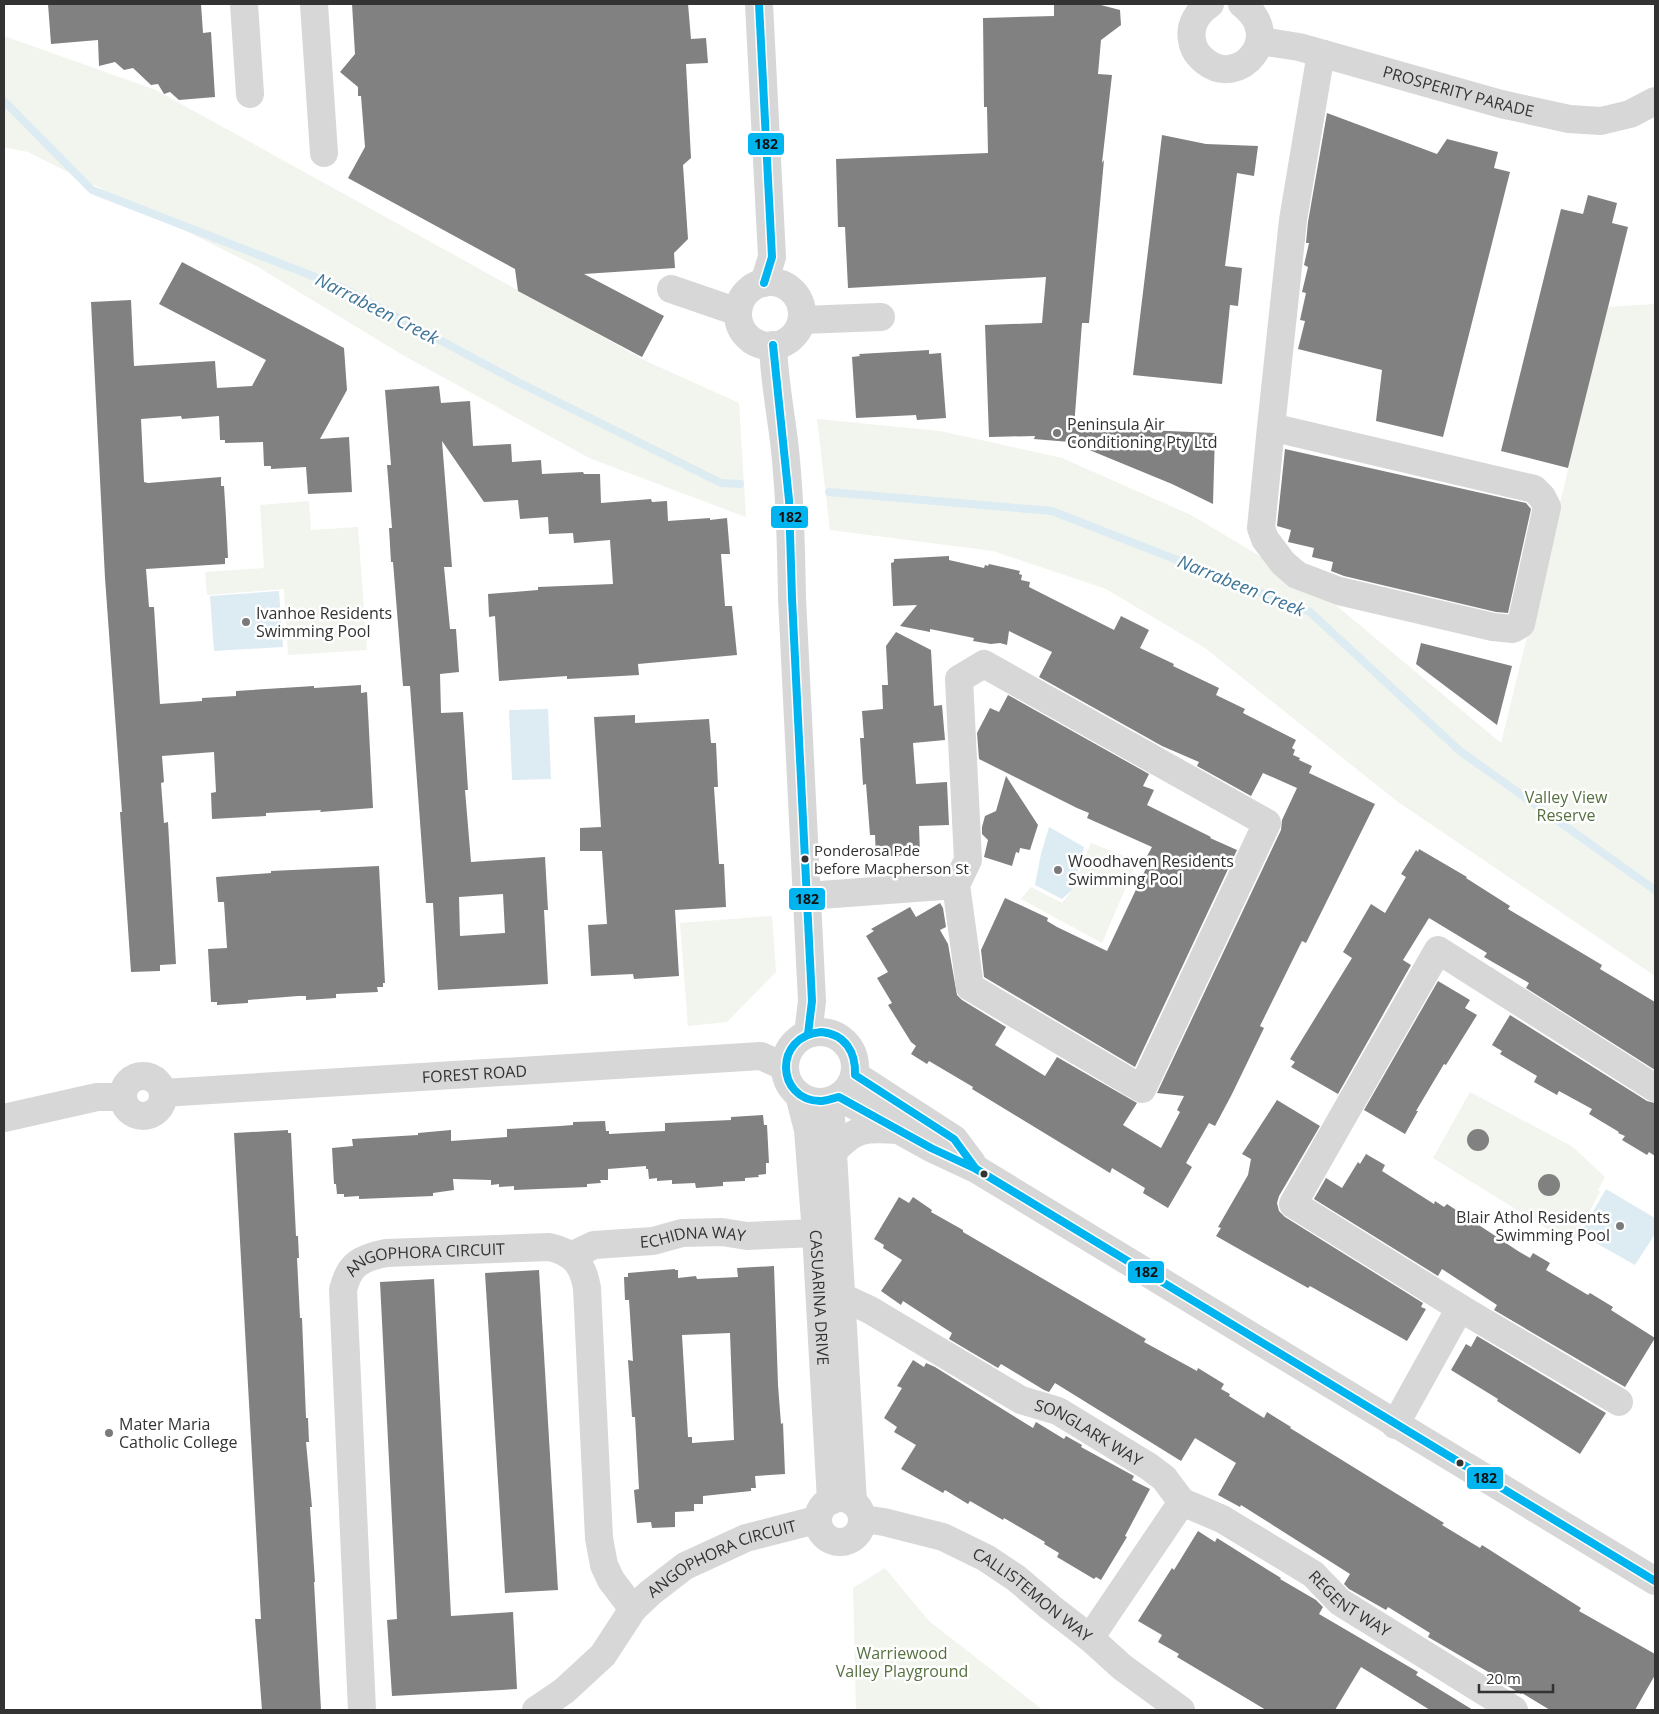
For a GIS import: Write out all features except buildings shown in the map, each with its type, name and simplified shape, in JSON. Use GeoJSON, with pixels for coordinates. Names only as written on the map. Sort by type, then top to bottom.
{"type":"FeatureCollection","features":[{"type":"Feature","properties":{"kind":"street"},"geometry":{"type":"LineString","coordinates":[[244,4],[250,94]]}},
{"type":"Feature","properties":{"kind":"street"},"geometry":{"type":"LineString","coordinates":[[314,4],[324,153]]}},
{"type":"Feature","properties":{"kind":"street"},"geometry":{"type":"LineString","coordinates":[[759,4],[772,257],[764,283]]}},
{"type":"Feature","properties":{"kind":"street"},"geometry":{"type":"LineString","coordinates":[[1210,4],[1201,10],[1194,20],[1191,38],[1194,48],[1200,57],[1208,64],[1218,68],[1240,66],[1252,56],[1260,42],[1260,30],[1257,20],[1251,10],[1242,4]]}},
{"type":"Feature","properties":{"kind":"street","name":"PROSPERITY PARADE"},"geometry":{"type":"LineString","coordinates":[[1260,42],[1299,47],[1501,104],[1569,119],[1601,121],[1630,114],[1655,101]]}},
{"type":"Feature","properties":{"kind":"street"},"geometry":{"type":"LineString","coordinates":[[1272,427],[1534,489],[1542,497],[1548,508],[1521,624],[1513,629],[1493,628],[1339,591],[1296,575],[1283,563],[1265,539],[1261,528],[1293,220],[1319,66],[1324,54]]}},
{"type":"Feature","properties":{"kind":"street"},"geometry":{"type":"LineString","coordinates":[[764,283],[780,284],[793,291],[801,304],[802,320],[792,337],[783,343],[773,346],[752,340],[744,332],[738,312],[746,293],[754,286],[764,283]]}},
{"type":"Feature","properties":{"kind":"street"},"geometry":{"type":"LineString","coordinates":[[671,289],[738,312]]}},
{"type":"Feature","properties":{"kind":"street"},"geometry":{"type":"LineString","coordinates":[[802,320],[881,317]]}},
{"type":"Feature","properties":{"kind":"street"},"geometry":{"type":"LineString","coordinates":[[773,346],[774,374],[784,441],[791,535],[792,598],[812,1001],[808,1034]]}},
{"type":"Feature","properties":{"kind":"street"},"geometry":{"type":"LineString","coordinates":[[984,664],[1267,823],[1142,1089],[970,987],[956,885],[968,860],[959,679],[984,664]]}},
{"type":"Feature","properties":{"kind":"street"},"geometry":{"type":"LineString","coordinates":[[807,896],[956,885]]}},
{"type":"Feature","properties":{"kind":"street"},"geometry":{"type":"LineString","coordinates":[[1619,1402],[1460,1308],[1293,1204],[1438,950],[1655,1088]]}},
{"type":"Feature","properties":{"kind":"street"},"geometry":{"type":"LineString","coordinates":[[819,1032],[830,1033],[840,1038],[848,1045],[856,1064],[852,1084],[834,1099],[819,1102],[799,1095],[787,1078],[785,1067],[787,1056],[799,1039],[808,1034],[819,1032]]}},
{"type":"Feature","properties":{"kind":"street","name":"FOREST ROAD"},"geometry":{"type":"LineString","coordinates":[[4,1118],[97,1097],[123,1097],[125,1089],[130,1082],[137,1078],[145,1077],[153,1079],[160,1084],[163,1093],[760,1056],[785,1067]]}},
{"type":"Feature","properties":{"kind":"street"},"geometry":{"type":"LineString","coordinates":[[855,1075],[954,1138],[976,1169]]}},
{"type":"Feature","properties":{"kind":"street","name":"CASUARINA DRIVE"},"geometry":{"type":"LineString","coordinates":[[799,1095],[808,1130],[841,1511]]}},
{"type":"Feature","properties":{"kind":"street"},"geometry":{"type":"LineString","coordinates":[[834,1099],[976,1169],[1655,1582]]}},
{"type":"Feature","properties":{"kind":"street","name":"CASUARINA DRIVE"},"geometry":{"type":"LineString","coordinates":[[834,1099],[833,1152],[842,1297],[841,1511]]}},
{"type":"Feature","properties":{"kind":"street"},"geometry":{"type":"LineString","coordinates":[[833,1152],[844,1140],[855,1133],[872,1129],[899,1130]]}},
{"type":"Feature","properties":{"kind":"street","name":"ECHIDNA WAY"},"geometry":{"type":"LineString","coordinates":[[571,1256],[594,1245],[653,1241],[682,1232],[722,1232],[748,1236],[816,1233]]}},
{"type":"Feature","properties":{"kind":"street","name":"ANGOPHORA CIRCUIT"},"geometry":{"type":"LineString","coordinates":[[362,1710],[343,1290],[351,1269],[369,1256],[386,1253],[549,1247],[564,1250],[581,1267],[587,1288],[599,1538],[604,1565],[611,1580],[633,1609]]}},
{"type":"Feature","properties":{"kind":"street","name":"SONGLARK WAY"},"geometry":{"type":"LineString","coordinates":[[842,1297],[870,1310],[1021,1400],[1058,1411],[1148,1466],[1164,1478],[1182,1502]]}},
{"type":"Feature","properties":{"kind":"street"},"geometry":{"type":"LineString","coordinates":[[1395,1425],[1460,1308]]}},
{"type":"Feature","properties":{"kind":"street"},"geometry":{"type":"LineString","coordinates":[[1090,1638],[1182,1502]]}},
{"type":"Feature","properties":{"kind":"street","name":"REGENT WAY"},"geometry":{"type":"LineString","coordinates":[[1182,1502],[1222,1519],[1313,1574],[1340,1602],[1514,1710]]}},
{"type":"Feature","properties":{"kind":"street","name":"ANGOPHORA CIRCUIT"},"geometry":{"type":"LineString","coordinates":[[536,1710],[564,1691],[603,1655],[633,1609],[685,1566],[746,1538],[808,1522],[841,1511]]}},
{"type":"Feature","properties":{"kind":"street","name":"CALLISTEMON WAY"},"geometry":{"type":"LineString","coordinates":[[841,1511],[943,1537],[986,1558],[1016,1578],[1090,1638],[1122,1667],[1181,1710]]}},
{"type":"Feature","properties":{"kind":"green space"},"geometry":{"type":"Polygon","coordinates":[[[4,36],[156,90],[646,361],[739,403],[746,517],[589,458],[401,354],[258,267],[28,152],[4,147],[4,36]]]}},
{"type":"Feature","properties":{"kind":"green space","name":"Valley View Reserve"},"geometry":{"type":"Polygon","coordinates":[[[1655,304],[1655,976],[1398,802],[1205,648],[1106,589],[993,551],[830,530],[817,419],[940,431],[1062,458],[1191,515],[1320,592],[1501,743],[1608,307],[1655,304]]]}},
{"type":"Feature","properties":{"kind":"green space"},"geometry":{"type":"Polygon","coordinates":[[[309,501],[311,530],[358,527],[367,650],[288,655],[284,589],[207,595],[205,572],[264,568],[260,505],[309,501]]]}},
{"type":"Feature","properties":{"kind":"green space"},"geometry":{"type":"Polygon","coordinates":[[[1091,843],[1137,861],[1102,943],[1021,899],[1031,887],[1062,903],[1073,889],[1091,843]]]}},
{"type":"Feature","properties":{"kind":"green space"},"geometry":{"type":"Polygon","coordinates":[[[772,916],[776,972],[727,1022],[688,1026],[680,923],[772,916]]]}},
{"type":"Feature","properties":{"kind":"green space"},"geometry":{"type":"Polygon","coordinates":[[[1470,1092],[1573,1147],[1605,1177],[1598,1190],[1600,1192],[1572,1244],[1433,1158],[1470,1092]]]}},
{"type":"Feature","properties":{"kind":"green space","name":"Warriewood Valley Playground"},"geometry":{"type":"Polygon","coordinates":[[[885,1568],[929,1621],[1043,1710],[856,1710],[853,1588],[885,1568]]]}},
{"type":"Feature","properties":{"kind":"shaded area","name":"Ivanhoe Residents Swimming Pool"},"geometry":{"type":"Polygon","coordinates":[[[279,591],[283,647],[214,651],[210,596],[279,591]]]}},
{"type":"Feature","properties":{"kind":"shaded area"},"geometry":{"type":"Polygon","coordinates":[[[548,709],[551,779],[512,780],[509,710],[548,709]]]}},
{"type":"Feature","properties":{"kind":"shaded area","name":"Woodhaven Residents Swimming Pool"},"geometry":{"type":"Polygon","coordinates":[[[1049,827],[1084,847],[1073,889],[1062,899],[1035,885],[1049,827]]]}},
{"type":"Feature","properties":{"kind":"shaded area","name":"Blair Athol Residents Swimming Pool"},"geometry":{"type":"Polygon","coordinates":[[[1606,1189],[1655,1218],[1655,1234],[1635,1265],[1580,1234],[1606,1189]]]}},
{"type":"Feature","properties":{"kind":"waterway","name":"Narrabeen Creek"},"geometry":{"type":"LineString","coordinates":[[4,101],[92,190],[341,287],[518,382],[721,483],[740,484]]}},
{"type":"Feature","properties":{"kind":"waterway","name":"Narrabeen Creek"},"geometry":{"type":"LineString","coordinates":[[829,492],[1052,511],[1310,612],[1460,751],[1655,890]]}},
{"type":"Feature","properties":{"kind":"transit line","name":"182"},"geometry":{"type":"LineString","coordinates":[[759,4],[772,257],[764,283]]}},
{"type":"Feature","properties":{"kind":"transit line","name":"182"},"geometry":{"type":"LineString","coordinates":[[773,345],[789,500],[812,1001],[808,1034]]}},
{"type":"Feature","properties":{"kind":"transit line","name":"182"},"geometry":{"type":"LineString","coordinates":[[821,1032],[829,1033],[843,1040],[851,1052],[855,1075],[954,1139],[976,1169],[931,1148],[839,1097],[820,1101],[805,1098],[795,1090],[788,1080],[786,1068],[788,1055],[794,1044],[805,1036],[821,1032]]}},
{"type":"Feature","properties":{"kind":"transit line","name":"182"},"geometry":{"type":"LineString","coordinates":[[976,1169],[1655,1581]]}},
{"type":"Feature","properties":{"kind":"place","name":"Peninsula Air Conditioning Pty Ltd"},"geometry":{"type":"Point","coordinates":[1057,433]}},
{"type":"Feature","properties":{"kind":"place","name":"Ivanhoe Residents Swimming Pool"},"geometry":{"type":"Point","coordinates":[246,622]}},
{"type":"Feature","properties":{"kind":"place","name":"Ponderosa Pde before Macpherson St"},"geometry":{"type":"Point","coordinates":[805,859]}},
{"type":"Feature","properties":{"kind":"place","name":"Woodhaven Residents Swimming Pool"},"geometry":{"type":"Point","coordinates":[1058,870]}},
{"type":"Feature","properties":{"kind":"place","name":"Blair Athol Residents Swimming Pool"},"geometry":{"type":"Point","coordinates":[1620,1226]}},
{"type":"Feature","properties":{"kind":"place","name":"Mater Maria Catholic College"},"geometry":{"type":"Point","coordinates":[109,1433]}}]}
